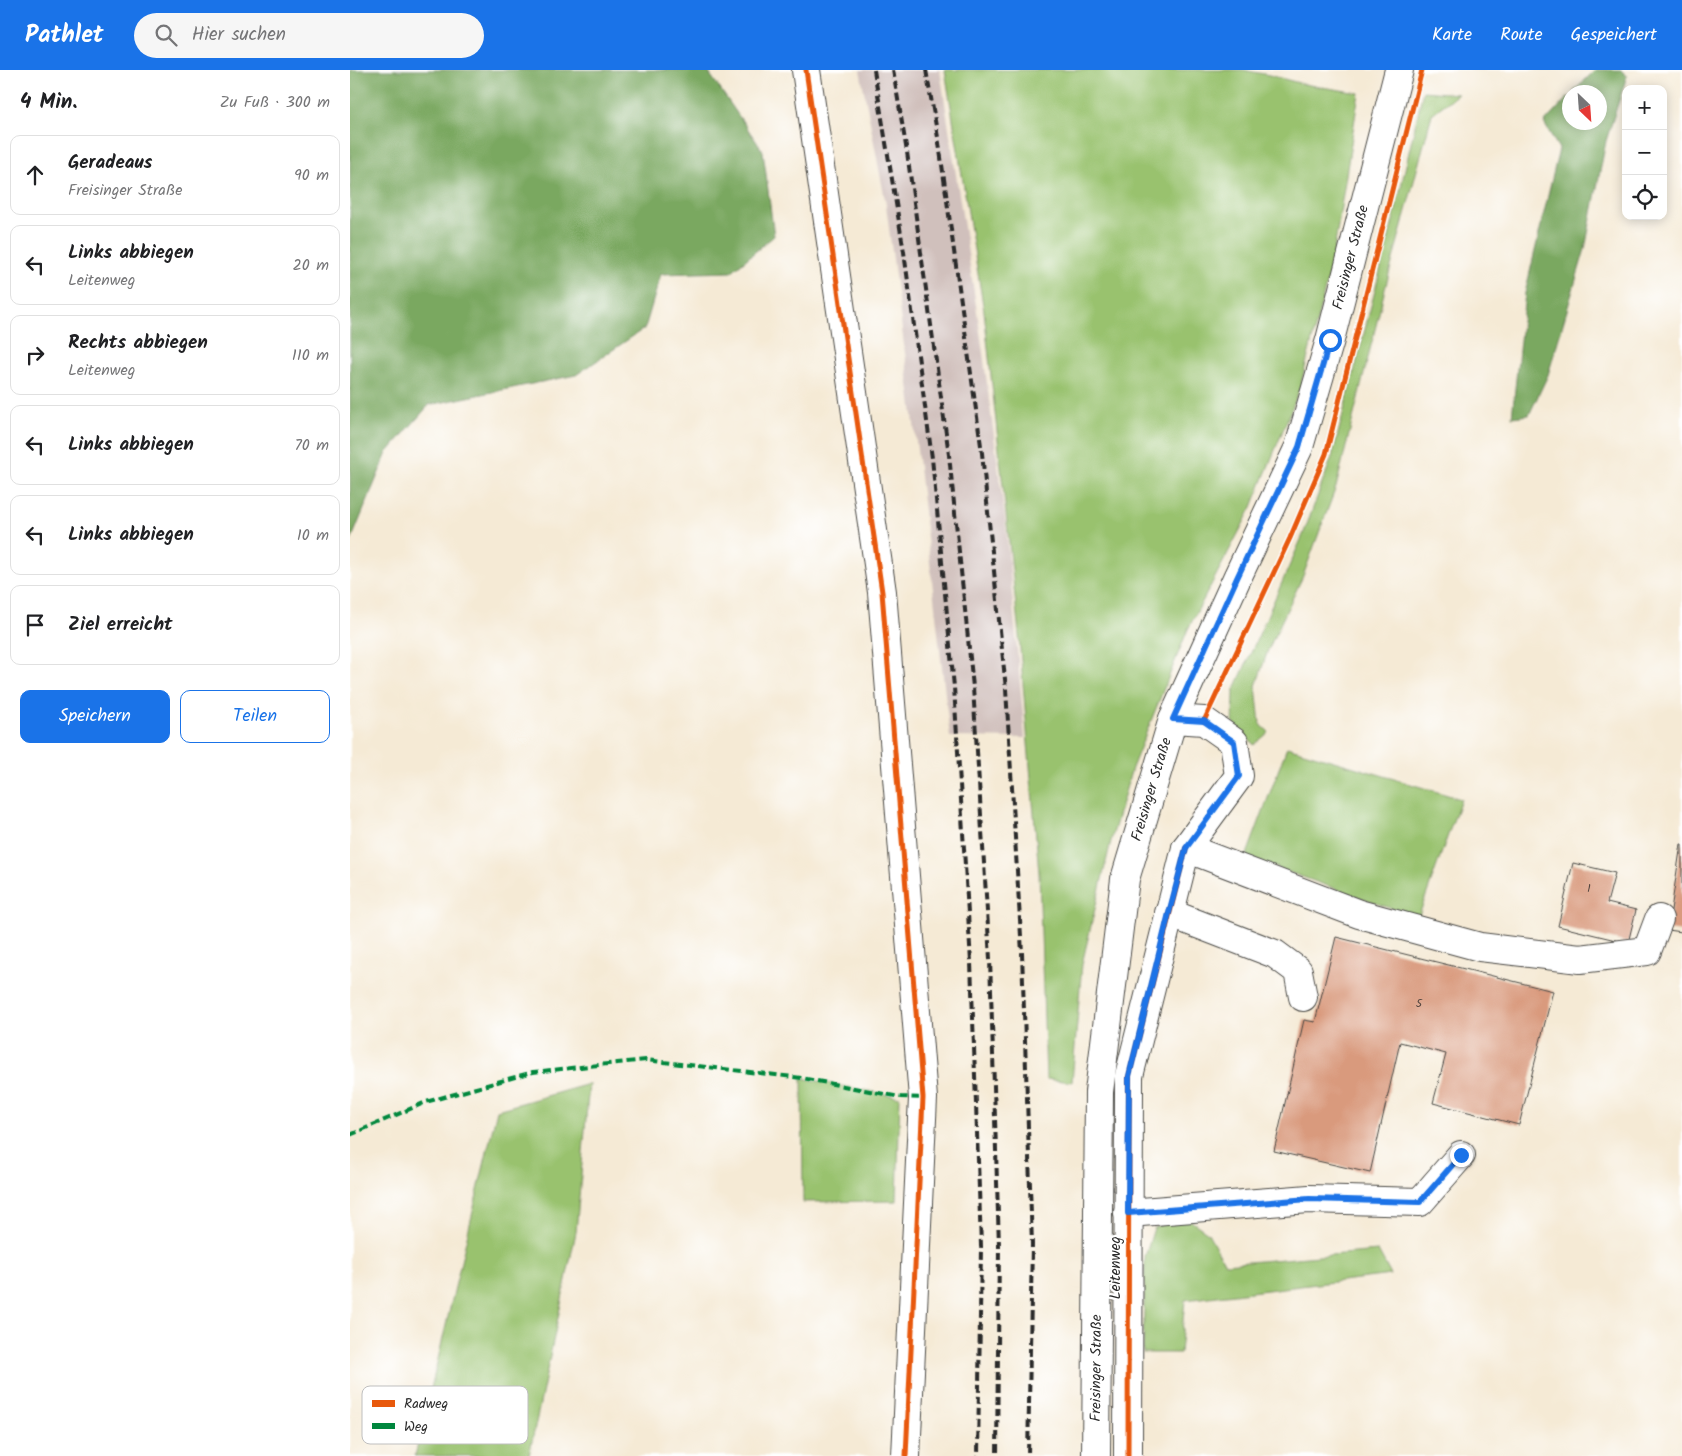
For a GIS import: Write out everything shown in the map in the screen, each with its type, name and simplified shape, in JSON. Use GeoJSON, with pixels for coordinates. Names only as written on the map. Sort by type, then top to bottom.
{"type":"FeatureCollection","features":[{"type":"Feature","properties":{"kind":"main road"},"geometry":{"type":"LineString","coordinates":[[806,70],[882,592],[922,1098],[906,1456]]}},
{"type":"Feature","properties":{"kind":"main road","name":"Freisinger Straße"},"geometry":{"type":"LineString","coordinates":[[1096,1456],[1099,1092],[1125,878],[1173,719],[1299,447],[1330,340],[1399,70]]}},
{"type":"Feature","properties":{"kind":"main road","name":"Leitenweg"},"geometry":{"type":"LineString","coordinates":[[1128,1456],[1129,1076],[1186,848],[1239,776],[1234,742],[1204,721],[1173,719]]}},
{"type":"Feature","properties":{"kind":"main road"},"geometry":{"type":"LineString","coordinates":[[1186,848],[1359,914],[1480,947],[1580,959],[1647,951],[1659,919]]}},
{"type":"Feature","properties":{"kind":"main road"},"geometry":{"type":"LineString","coordinates":[[1169,913],[1276,954],[1298,970],[1303,997]]}},
{"type":"Feature","properties":{"kind":"main road"},"geometry":{"type":"LineString","coordinates":[[1128,1213],[1309,1199],[1420,1202],[1461,1155]]}},
{"type":"Feature","properties":{"kind":"shaded area"},"geometry":{"type":"Polygon","coordinates":[[[860,70],[940,70],[981,338],[1006,527],[1025,738],[950,737],[913,415],[886,205],[860,70]]]}},
{"type":"Feature","properties":{"kind":"green space"},"geometry":{"type":"Polygon","coordinates":[[[350,70],[707,70],[763,151],[774,236],[731,272],[661,274],[645,328],[576,375],[429,405],[387,453],[350,543],[350,70]]]}},
{"type":"Feature","properties":{"kind":"green space"},"geometry":{"type":"Polygon","coordinates":[[[945,70],[1243,70],[1303,84],[1359,93],[1333,257],[1300,388],[1252,507],[1188,629],[1132,768],[1111,841],[1082,964],[1072,1082],[1046,1079],[1039,873],[1018,625],[984,311],[945,70]]]}},
{"type":"Feature","properties":{"kind":"green space"},"geometry":{"type":"Polygon","coordinates":[[[1595,70],[1621,70],[1627,76],[1624,85],[1622,85],[1622,91],[1606,141],[1585,249],[1548,375],[1529,415],[1512,417],[1525,293],[1559,149],[1544,123],[1562,104],[1562,130],[1607,130],[1607,85],[1580,85],[1595,70]]]}},
{"type":"Feature","properties":{"kind":"green space"},"geometry":{"type":"Polygon","coordinates":[[[1423,91],[1458,94],[1432,114],[1385,289],[1336,487],[1303,576],[1268,650],[1256,686],[1260,724],[1269,732],[1254,745],[1233,722],[1234,691],[1303,535],[1332,457],[1394,217],[1423,91]]]}},
{"type":"Feature","properties":{"kind":"green space"},"geometry":{"type":"Polygon","coordinates":[[[1287,747],[1461,799],[1418,918],[1246,857],[1287,747]]]}},
{"type":"Feature","properties":{"kind":"green space"},"geometry":{"type":"Polygon","coordinates":[[[802,1078],[900,1097],[897,1201],[803,1202],[802,1078]]]}},
{"type":"Feature","properties":{"kind":"green space"},"geometry":{"type":"Polygon","coordinates":[[[589,1084],[576,1232],[529,1456],[415,1456],[418,1444],[528,1444],[528,1386],[432,1386],[497,1110],[589,1084]]]}},
{"type":"Feature","properties":{"kind":"green space"},"geometry":{"type":"Polygon","coordinates":[[[1184,1216],[1208,1233],[1225,1264],[1378,1251],[1391,1275],[1185,1300],[1180,1353],[1143,1353],[1145,1257],[1154,1228],[1184,1216]]]}},
{"type":"Feature","properties":{"kind":"building"},"geometry":{"type":"Polygon","coordinates":[[[1682,844],[1682,932],[1668,930],[1682,844]]]}},
{"type":"Feature","properties":{"kind":"building"},"geometry":{"type":"Polygon","coordinates":[[[1573,863],[1615,873],[1607,903],[1636,910],[1628,943],[1558,926],[1573,863]]]}},
{"type":"Feature","properties":{"kind":"building"},"geometry":{"type":"Polygon","coordinates":[[[1336,937],[1553,991],[1519,1125],[1433,1103],[1446,1054],[1400,1042],[1370,1173],[1274,1151],[1304,1020],[1315,1022],[1336,937]]]}},
{"type":"Feature","properties":{"kind":"railway"},"geometry":{"type":"LineString","coordinates":[[874,70],[904,252],[932,458],[954,687],[971,962],[981,1246],[978,1456]]}},
{"type":"Feature","properties":{"kind":"railway"},"geometry":{"type":"LineString","coordinates":[[893,70],[907,152],[949,455],[973,687],[990,959],[999,1246],[997,1456]]}},
{"type":"Feature","properties":{"kind":"railway"},"geometry":{"type":"LineString","coordinates":[[926,70],[939,143],[982,453],[1006,689],[1022,953],[1032,1244],[1028,1456]]}},
{"type":"Feature","properties":{"kind":"marked path"},"geometry":{"type":"LineString","coordinates":[[350,1135],[426,1102],[533,1072],[646,1060],[802,1078],[900,1097],[923,1098]]}},
{"type":"Feature","properties":{"kind":"cycle path"},"geometry":{"type":"LineString","coordinates":[[806,70],[882,592],[923,1098],[906,1456]]}},
{"type":"Feature","properties":{"kind":"cycle path"},"geometry":{"type":"LineString","coordinates":[[1204,721],[1290,538],[1326,454],[1422,70]]}},
{"type":"Feature","properties":{"kind":"cycle path"},"geometry":{"type":"LineString","coordinates":[[1128,1456],[1129,1076],[1186,848]]}},
{"type":"Feature","properties":{"kind":"route"},"geometry":{"type":"LineString","coordinates":[[1330,340],[1299,447],[1173,719],[1204,721],[1234,742],[1239,776],[1186,848],[1169,913],[1129,1076],[1128,1213],[1309,1199],[1420,1202],[1461,1155]]}}]}
